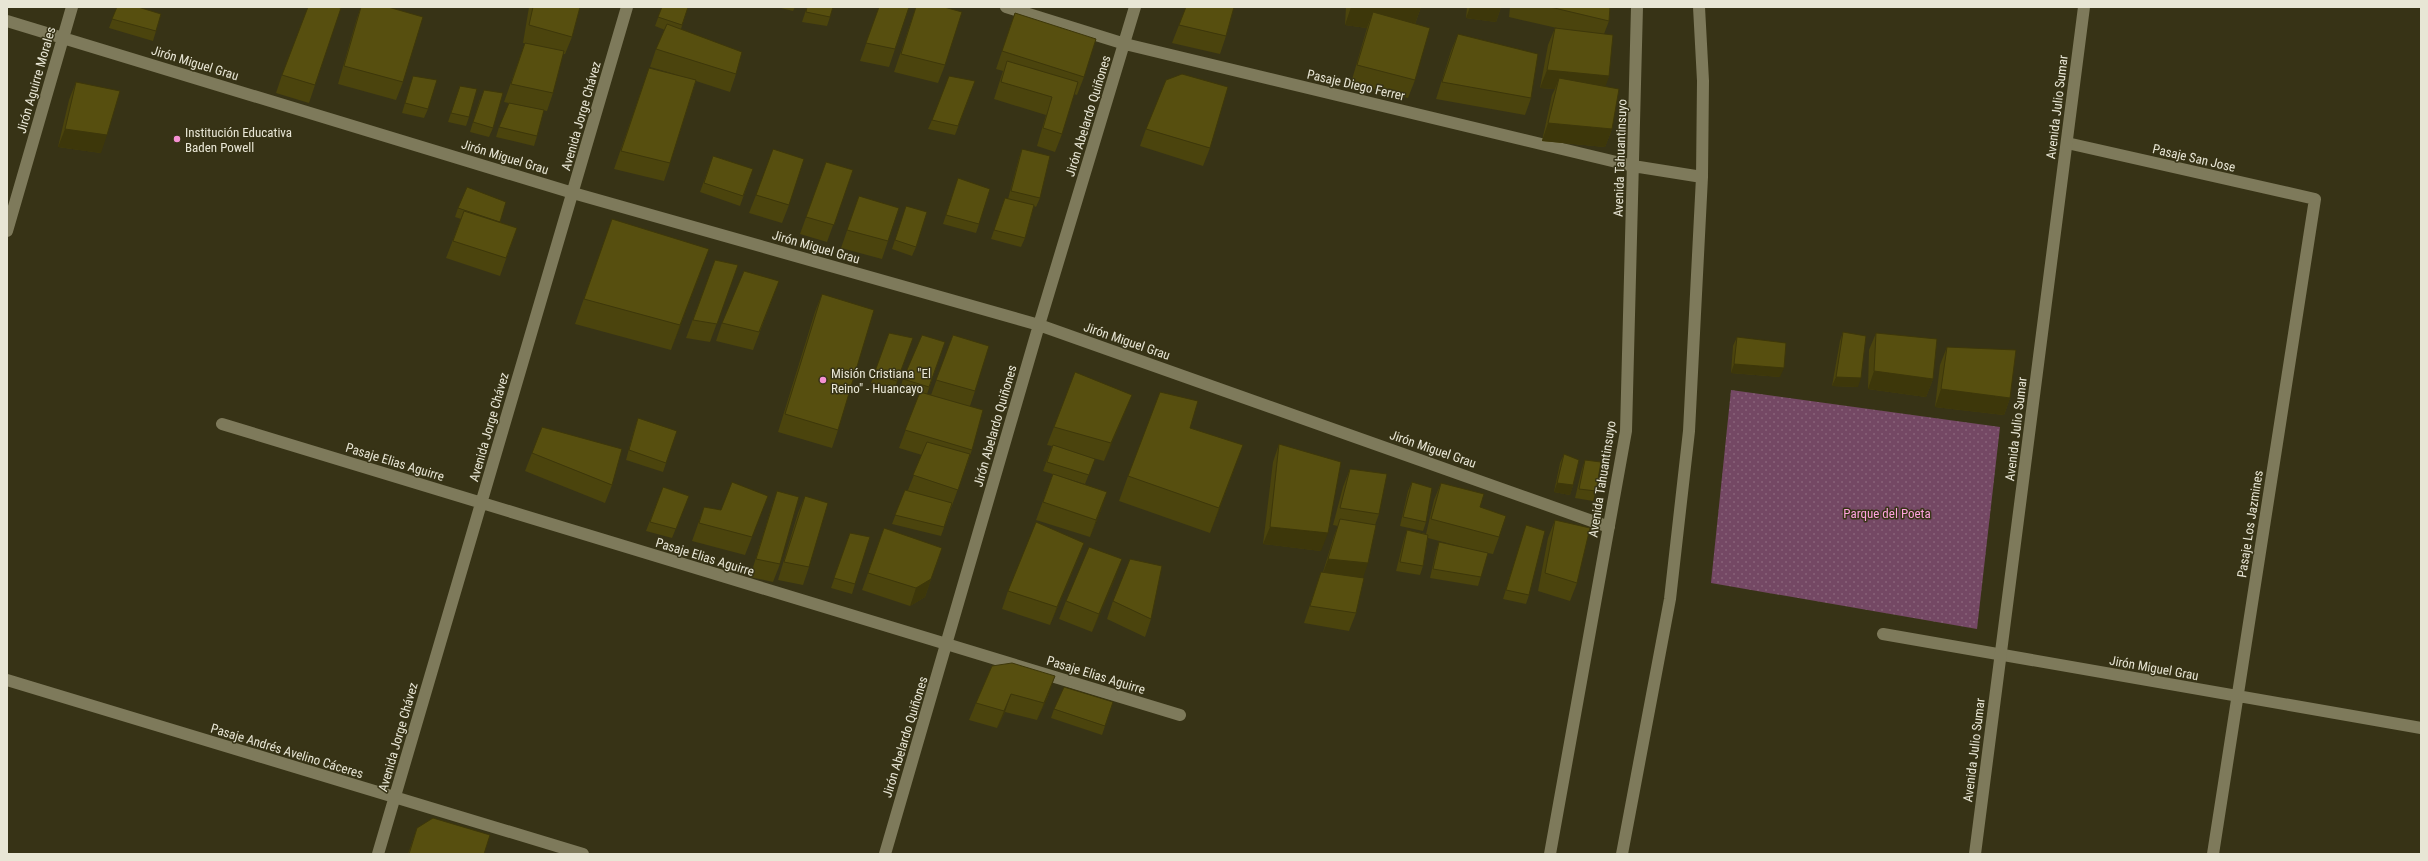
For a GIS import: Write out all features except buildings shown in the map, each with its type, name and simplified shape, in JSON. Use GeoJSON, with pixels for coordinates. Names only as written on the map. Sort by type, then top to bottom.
{"type":"FeatureCollection","features":[{"type":"Feature","properties":{"kind":"street","name":"Jirón Aguirre Morales"},"geometry":{"type":"LineString","coordinates":[[7,231],[72,7]]}},
{"type":"Feature","properties":{"kind":"street","name":"Avenida Jorge Chávez"},"geometry":{"type":"LineString","coordinates":[[378,854],[627,7]]}},
{"type":"Feature","properties":{"kind":"street","name":"Pasaje Diego Ferrer"},"geometry":{"type":"LineString","coordinates":[[1006,7],[1125,44],[1633,166],[1702,177]]}},
{"type":"Feature","properties":{"kind":"street","name":"Jirón Abelardo Quiñones"},"geometry":{"type":"LineString","coordinates":[[885,854],[1039,325],[1136,7]]}},
{"type":"Feature","properties":{"kind":"street","name":"Avenida Tahuantinsuyo"},"geometry":{"type":"LineString","coordinates":[[1550,854],[1626,431],[1637,7]]}},
{"type":"Feature","properties":{"kind":"street"},"geometry":{"type":"LineString","coordinates":[[1622,854],[1670,599],[1689,431],[1702,177],[1702,82],[1699,7]]}},
{"type":"Feature","properties":{"kind":"street","name":"Avenida Julio Sumar"},"geometry":{"type":"LineString","coordinates":[[1975,854],[2084,7]]}},
{"type":"Feature","properties":{"kind":"street","name":"Jirón Miguel Grau"},"geometry":{"type":"LineString","coordinates":[[7,21],[573,193],[1039,325],[1609,527]]}},
{"type":"Feature","properties":{"kind":"street","name":"Pasaje San Jose"},"geometry":{"type":"LineString","coordinates":[[2067,143],[2315,199]]}},
{"type":"Feature","properties":{"kind":"street","name":"Pasaje Los Jazmines"},"geometry":{"type":"LineString","coordinates":[[2213,854],[2315,199]]}},
{"type":"Feature","properties":{"kind":"street","name":"Pasaje Elias Aguirre"},"geometry":{"type":"LineString","coordinates":[[222,424],[1180,715]]}},
{"type":"Feature","properties":{"kind":"street","name":"Jirón Miguel Grau"},"geometry":{"type":"LineString","coordinates":[[1883,634],[2000,656],[2421,728]]}},
{"type":"Feature","properties":{"kind":"street","name":"Pasaje Andrés Avelino Cáceres"},"geometry":{"type":"LineString","coordinates":[[7,680],[394,799],[583,854]]}},
{"type":"Feature","properties":{"kind":"green space","name":"Parque del Poeta"},"geometry":{"type":"Polygon","coordinates":[[[1731,390],[2000,427],[1977,629],[1711,583],[1731,390]]]}},
{"type":"Feature","properties":{"kind":"place","name":"Institución Educativa Baden Powell"},"geometry":{"type":"Point","coordinates":[177,139]}},
{"type":"Feature","properties":{"kind":"place","name":"Misión Cristiana \"El Reino\" - Huancayo"},"geometry":{"type":"Point","coordinates":[823,380]}}]}
